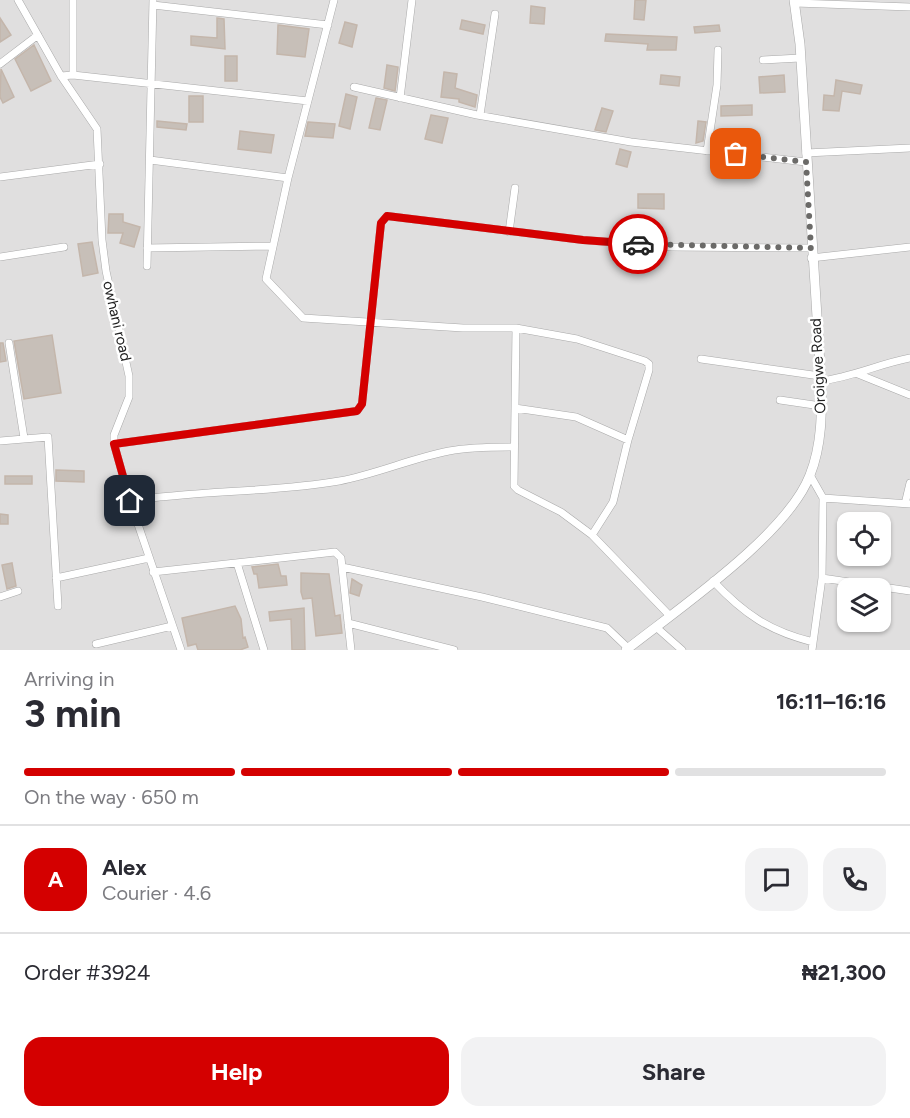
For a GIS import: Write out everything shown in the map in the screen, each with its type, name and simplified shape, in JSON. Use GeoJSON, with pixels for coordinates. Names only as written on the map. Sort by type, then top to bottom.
{"type":"FeatureCollection","features":[{"type":"Feature","properties":{"kind":"street","name":"owhani road"},"geometry":{"type":"LineString","coordinates":[[18,0],[62,76],[97,129],[104,260],[129,376],[129,397],[114,435],[114,444]]}},
{"type":"Feature","properties":{"kind":"street"},"geometry":{"type":"LineString","coordinates":[[73,0],[73,75]]}},
{"type":"Feature","properties":{"kind":"street"},"geometry":{"type":"LineString","coordinates":[[334,0],[288,178],[266,279],[300,316],[463,328],[516,328],[576,339],[649,364],[627,440],[613,502],[592,535]]}},
{"type":"Feature","properties":{"kind":"street"},"geometry":{"type":"LineString","coordinates":[[400,98],[412,0]]}},
{"type":"Feature","properties":{"kind":"street"},"geometry":{"type":"LineString","coordinates":[[147,266],[153,2],[328,25]]}},
{"type":"Feature","properties":{"kind":"street"},"geometry":{"type":"LineString","coordinates":[[794,2],[910,7]]}},
{"type":"Feature","properties":{"kind":"street","name":"Oroigwe Road"},"geometry":{"type":"LineString","coordinates":[[627,649],[670,616],[777,525],[810,476],[819,444],[820,378],[800,58],[794,2]]}},
{"type":"Feature","properties":{"kind":"street"},"geometry":{"type":"LineString","coordinates":[[480,115],[495,14]]}},
{"type":"Feature","properties":{"kind":"street"},"geometry":{"type":"LineString","coordinates":[[0,64],[38,35]]}},
{"type":"Feature","properties":{"kind":"street"},"geometry":{"type":"LineString","coordinates":[[707,151],[717,85],[718,50]]}},
{"type":"Feature","properties":{"kind":"street"},"geometry":{"type":"LineString","coordinates":[[763,60],[800,58]]}},
{"type":"Feature","properties":{"kind":"street"},"geometry":{"type":"LineString","coordinates":[[62,76],[73,75],[152,83],[308,101]]}},
{"type":"Feature","properties":{"kind":"street"},"geometry":{"type":"LineString","coordinates":[[354,87],[480,115],[631,142],[707,151],[806,157],[910,148]]}},
{"type":"Feature","properties":{"kind":"street"},"geometry":{"type":"LineString","coordinates":[[150,160],[288,178]]}},
{"type":"Feature","properties":{"kind":"street"},"geometry":{"type":"LineString","coordinates":[[0,177],[100,164]]}},
{"type":"Feature","properties":{"kind":"street"},"geometry":{"type":"LineString","coordinates":[[509,232],[515,188]]}},
{"type":"Feature","properties":{"kind":"street"},"geometry":{"type":"LineString","coordinates":[[181,650],[153,572],[114,444],[357,411],[362,404],[383,219],[387,216],[509,232],[672,246],[811,253],[910,247]]}},
{"type":"Feature","properties":{"kind":"street"},"geometry":{"type":"LineString","coordinates":[[147,248],[273,246]]}},
{"type":"Feature","properties":{"kind":"street"},"geometry":{"type":"LineString","coordinates":[[0,257],[63,247]]}},
{"type":"Feature","properties":{"kind":"street"},"geometry":{"type":"LineString","coordinates":[[516,328],[512,479],[518,490],[561,512],[592,535],[670,616]]}},
{"type":"Feature","properties":{"kind":"street"},"geometry":{"type":"LineString","coordinates":[[9,343],[24,438]]}},
{"type":"Feature","properties":{"kind":"street"},"geometry":{"type":"LineString","coordinates":[[701,359],[820,378],[858,374],[877,365],[910,358]]}},
{"type":"Feature","properties":{"kind":"street"},"geometry":{"type":"LineString","coordinates":[[858,374],[910,395]]}},
{"type":"Feature","properties":{"kind":"street"},"geometry":{"type":"LineString","coordinates":[[780,400],[821,406]]}},
{"type":"Feature","properties":{"kind":"street"},"geometry":{"type":"LineString","coordinates":[[515,408],[576,417],[627,440]]}},
{"type":"Feature","properties":{"kind":"street"},"geometry":{"type":"LineString","coordinates":[[0,441],[46,436],[49,440],[58,606]]}},
{"type":"Feature","properties":{"kind":"street"},"geometry":{"type":"LineString","coordinates":[[130,501],[177,494],[281,489],[340,480],[451,450],[513,447]]}},
{"type":"Feature","properties":{"kind":"street"},"geometry":{"type":"LineString","coordinates":[[713,580],[748,615],[812,646],[822,578],[822,498],[810,476]]}},
{"type":"Feature","properties":{"kind":"street"},"geometry":{"type":"LineString","coordinates":[[822,498],[908,504],[910,483]]}},
{"type":"Feature","properties":{"kind":"street"},"geometry":{"type":"LineString","coordinates":[[153,572],[329,550],[339,554],[342,567],[351,650]]}},
{"type":"Feature","properties":{"kind":"street"},"geometry":{"type":"LineString","coordinates":[[56,578],[149,558]]}},
{"type":"Feature","properties":{"kind":"street"},"geometry":{"type":"LineString","coordinates":[[237,563],[264,650]]}},
{"type":"Feature","properties":{"kind":"street"},"geometry":{"type":"LineString","coordinates":[[342,567],[482,597],[607,628],[627,649]]}},
{"type":"Feature","properties":{"kind":"street"},"geometry":{"type":"LineString","coordinates":[[822,578],[910,591]]}},
{"type":"Feature","properties":{"kind":"street"},"geometry":{"type":"LineString","coordinates":[[0,597],[18,591]]}},
{"type":"Feature","properties":{"kind":"street"},"geometry":{"type":"LineString","coordinates":[[348,624],[454,650]]}},
{"type":"Feature","properties":{"kind":"street"},"geometry":{"type":"LineString","coordinates":[[96,644],[172,626]]}},
{"type":"Feature","properties":{"kind":"street"},"geometry":{"type":"LineString","coordinates":[[656,627],[682,650]]}},
{"type":"Feature","properties":{"kind":"shaded area"},"geometry":{"type":"Polygon","coordinates":[[[0,0],[910,0],[910,650],[0,650],[0,0]]]}},
{"type":"Feature","properties":{"kind":"building"},"geometry":{"type":"Polygon","coordinates":[[[635,0],[646,0],[644,20],[634,19],[635,0]]]}},
{"type":"Feature","properties":{"kind":"building"},"geometry":{"type":"Polygon","coordinates":[[[531,6],[545,8],[544,24],[530,23],[531,6]]]}},
{"type":"Feature","properties":{"kind":"building"},"geometry":{"type":"Polygon","coordinates":[[[0,18],[11,35],[0,42],[0,18]]]}},
{"type":"Feature","properties":{"kind":"building"},"geometry":{"type":"Polygon","coordinates":[[[217,18],[224,19],[225,49],[191,45],[191,36],[217,38],[217,18]]]}},
{"type":"Feature","properties":{"kind":"building"},"geometry":{"type":"Polygon","coordinates":[[[462,20],[485,25],[483,34],[460,29],[462,20]]]}},
{"type":"Feature","properties":{"kind":"building"},"geometry":{"type":"Polygon","coordinates":[[[345,22],[357,25],[352,47],[339,43],[345,22]]]}},
{"type":"Feature","properties":{"kind":"building"},"geometry":{"type":"Polygon","coordinates":[[[278,25],[309,29],[305,57],[277,54],[278,25]]]}},
{"type":"Feature","properties":{"kind":"building"},"geometry":{"type":"Polygon","coordinates":[[[719,25],[720,31],[695,33],[694,27],[719,25]]]}},
{"type":"Feature","properties":{"kind":"building"},"geometry":{"type":"Polygon","coordinates":[[[606,34],[677,37],[676,50],[647,50],[648,44],[605,41],[606,34]]]}},
{"type":"Feature","properties":{"kind":"building"},"geometry":{"type":"Polygon","coordinates":[[[34,45],[51,81],[31,91],[15,59],[34,45]]]}},
{"type":"Feature","properties":{"kind":"building"},"geometry":{"type":"Polygon","coordinates":[[[225,56],[237,56],[237,81],[225,81],[225,56]]]}},
{"type":"Feature","properties":{"kind":"building"},"geometry":{"type":"Polygon","coordinates":[[[387,65],[398,67],[395,91],[384,88],[387,65]]]}},
{"type":"Feature","properties":{"kind":"building"},"geometry":{"type":"Polygon","coordinates":[[[1,69],[14,97],[3,103],[0,97],[1,69]]]}},
{"type":"Feature","properties":{"kind":"building"},"geometry":{"type":"Polygon","coordinates":[[[444,72],[457,74],[455,88],[477,95],[475,107],[459,102],[459,99],[441,97],[444,72]]]}},
{"type":"Feature","properties":{"kind":"building"},"geometry":{"type":"Polygon","coordinates":[[[661,75],[680,77],[679,86],[660,84],[661,75]]]}},
{"type":"Feature","properties":{"kind":"building"},"geometry":{"type":"Polygon","coordinates":[[[784,75],[785,92],[760,93],[759,77],[784,75]]]}},
{"type":"Feature","properties":{"kind":"building"},"geometry":{"type":"Polygon","coordinates":[[[836,80],[862,85],[860,94],[842,91],[839,111],[823,110],[824,95],[834,96],[836,80]]]}},
{"type":"Feature","properties":{"kind":"building"},"geometry":{"type":"Polygon","coordinates":[[[346,94],[357,97],[350,129],[339,126],[346,94]]]}},
{"type":"Feature","properties":{"kind":"building"},"geometry":{"type":"Polygon","coordinates":[[[189,96],[203,96],[203,122],[189,122],[189,96]]]}},
{"type":"Feature","properties":{"kind":"building"},"geometry":{"type":"Polygon","coordinates":[[[376,98],[387,100],[380,130],[369,128],[376,98]]]}},
{"type":"Feature","properties":{"kind":"building"},"geometry":{"type":"Polygon","coordinates":[[[752,105],[752,115],[721,116],[721,106],[752,105]]]}},
{"type":"Feature","properties":{"kind":"building"},"geometry":{"type":"Polygon","coordinates":[[[602,108],[613,111],[606,132],[595,130],[602,108]]]}},
{"type":"Feature","properties":{"kind":"building"},"geometry":{"type":"Polygon","coordinates":[[[431,115],[448,118],[442,143],[425,139],[431,115]]]}},
{"type":"Feature","properties":{"kind":"building"},"geometry":{"type":"Polygon","coordinates":[[[157,121],[187,124],[186,130],[157,127],[157,121]]]}},
{"type":"Feature","properties":{"kind":"building"},"geometry":{"type":"Polygon","coordinates":[[[698,121],[706,122],[703,141],[696,143],[698,121]]]}},
{"type":"Feature","properties":{"kind":"building"},"geometry":{"type":"Polygon","coordinates":[[[308,122],[335,124],[333,138],[305,136],[308,122]]]}},
{"type":"Feature","properties":{"kind":"building"},"geometry":{"type":"Polygon","coordinates":[[[240,131],[274,135],[271,153],[238,149],[240,131]]]}},
{"type":"Feature","properties":{"kind":"building"},"geometry":{"type":"Polygon","coordinates":[[[620,149],[631,152],[627,167],[616,164],[620,149]]]}},
{"type":"Feature","properties":{"kind":"building"},"geometry":{"type":"Polygon","coordinates":[[[638,194],[664,194],[664,209],[638,208],[638,194]]]}},
{"type":"Feature","properties":{"kind":"building"},"geometry":{"type":"Polygon","coordinates":[[[109,214],[123,214],[123,222],[140,227],[134,247],[120,243],[123,233],[108,233],[109,214]]]}},
{"type":"Feature","properties":{"kind":"building"},"geometry":{"type":"Polygon","coordinates":[[[92,242],[98,273],[83,276],[78,244],[92,242]]]}},
{"type":"Feature","properties":{"kind":"building"},"geometry":{"type":"Polygon","coordinates":[[[52,335],[61,393],[24,399],[14,341],[52,335]]]}},
{"type":"Feature","properties":{"kind":"building"},"geometry":{"type":"Polygon","coordinates":[[[0,343],[3,343],[6,361],[0,362],[0,343]]]}},
{"type":"Feature","properties":{"kind":"building"},"geometry":{"type":"Polygon","coordinates":[[[56,470],[84,471],[84,482],[56,481],[56,470]]]}},
{"type":"Feature","properties":{"kind":"building"},"geometry":{"type":"Polygon","coordinates":[[[5,476],[32,476],[32,484],[5,484],[5,476]]]}},
{"type":"Feature","properties":{"kind":"building"},"geometry":{"type":"Polygon","coordinates":[[[0,514],[8,515],[8,524],[0,524],[0,514]]]}},
{"type":"Feature","properties":{"kind":"building"},"geometry":{"type":"Polygon","coordinates":[[[12,563],[16,586],[7,589],[2,565],[12,563]]]}},
{"type":"Feature","properties":{"kind":"building"},"geometry":{"type":"Polygon","coordinates":[[[278,564],[281,576],[286,576],[287,585],[259,588],[257,574],[254,574],[252,567],[278,564]]]}},
{"type":"Feature","properties":{"kind":"building"},"geometry":{"type":"Polygon","coordinates":[[[301,573],[329,574],[335,616],[340,615],[342,633],[316,636],[312,598],[303,599],[301,573]]]}},
{"type":"Feature","properties":{"kind":"building"},"geometry":{"type":"Polygon","coordinates":[[[352,579],[362,585],[359,596],[350,593],[352,579]]]}},
{"type":"Feature","properties":{"kind":"building"},"geometry":{"type":"Polygon","coordinates":[[[235,606],[241,619],[243,638],[245,637],[248,647],[240,650],[198,650],[196,644],[188,646],[182,618],[235,606]]]}},
{"type":"Feature","properties":{"kind":"building"},"geometry":{"type":"Polygon","coordinates":[[[304,608],[305,650],[292,650],[291,619],[270,621],[269,612],[304,608]]]}},
{"type":"Feature","properties":{"kind":"way so far"},"geometry":{"type":"LineString","coordinates":[[638,244],[811,248],[806,162],[736,154]]}},
{"type":"Feature","properties":{"kind":"route"},"geometry":{"type":"LineString","coordinates":[[130,501],[114,444],[360,409],[372,320],[381,223],[387,216],[509,232],[638,244]]}}]}
